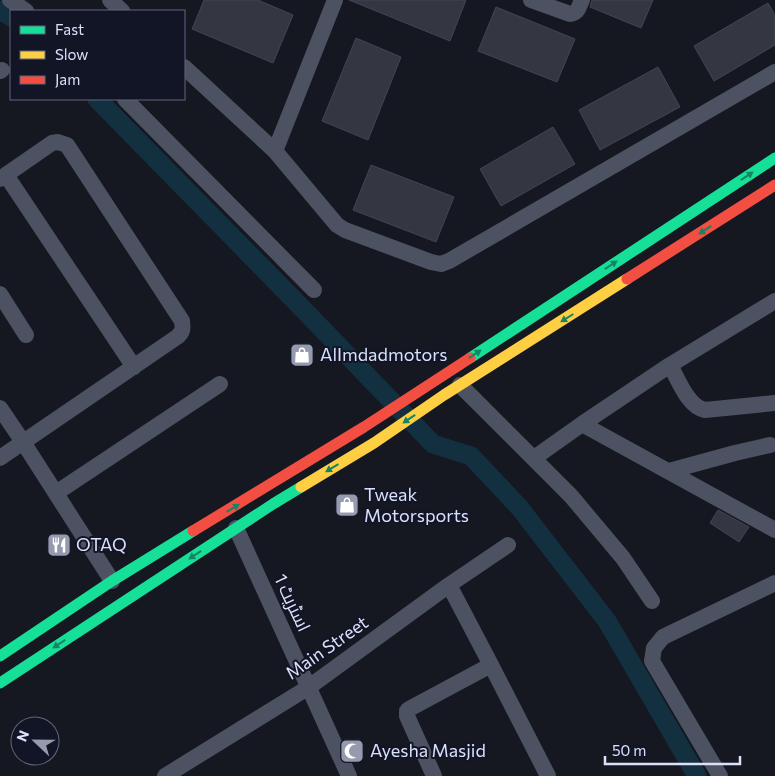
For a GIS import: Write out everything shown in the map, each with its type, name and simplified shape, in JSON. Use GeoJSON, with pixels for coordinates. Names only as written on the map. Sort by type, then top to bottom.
{"type":"FeatureCollection","features":[{"type":"Feature","properties":{"kind":"street"},"geometry":{"type":"LineString","coordinates":[[10,0],[25,10]]}},
{"type":"Feature","properties":{"kind":"street"},"geometry":{"type":"LineString","coordinates":[[110,0],[121,10]]}},
{"type":"Feature","properties":{"kind":"street"},"geometry":{"type":"LineString","coordinates":[[276,151],[335,0]]}},
{"type":"Feature","properties":{"kind":"street"},"geometry":{"type":"LineString","coordinates":[[531,0],[570,14],[575,13],[582,0]]}},
{"type":"Feature","properties":{"kind":"street"},"geometry":{"type":"LineString","coordinates":[[185,68],[276,151],[337,225],[345,230],[441,264],[775,72]]}},
{"type":"Feature","properties":{"kind":"street"},"geometry":{"type":"LineString","coordinates":[[126,100],[314,290]]}},
{"type":"Feature","properties":{"kind":"street"},"geometry":{"type":"LineString","coordinates":[[0,458],[134,368],[180,334],[182,329],[182,321],[67,145],[58,142],[52,143],[3,177],[134,368]]}},
{"type":"Feature","properties":{"kind":"street"},"geometry":{"type":"LineString","coordinates":[[0,683],[139,578],[364,426],[775,158]]}},
{"type":"Feature","properties":{"kind":"street"},"geometry":{"type":"LineString","coordinates":[[0,656],[112,581],[139,578],[236,528],[374,443],[444,395],[775,185]]}},
{"type":"Feature","properties":{"kind":"street"},"geometry":{"type":"LineString","coordinates":[[0,294],[26,335]]}},
{"type":"Feature","properties":{"kind":"street"},"geometry":{"type":"LineString","coordinates":[[534,458],[670,365],[775,300]]}},
{"type":"Feature","properties":{"kind":"street"},"geometry":{"type":"LineString","coordinates":[[670,365],[691,402],[699,409],[775,403]]}},
{"type":"Feature","properties":{"kind":"street"},"geometry":{"type":"LineString","coordinates":[[56,494],[220,384]]}},
{"type":"Feature","properties":{"kind":"street"},"geometry":{"type":"LineString","coordinates":[[460,385],[571,496],[623,558],[652,601]]}},
{"type":"Feature","properties":{"kind":"street"},"geometry":{"type":"LineString","coordinates":[[0,408],[112,581]]}},
{"type":"Feature","properties":{"kind":"street"},"geometry":{"type":"LineString","coordinates":[[582,424],[775,530]]}},
{"type":"Feature","properties":{"kind":"street"},"geometry":{"type":"LineString","coordinates":[[668,471],[735,452],[770,445]]}},
{"type":"Feature","properties":{"kind":"street","name":"اسٹریٹ 1"},"geometry":{"type":"LineString","coordinates":[[236,528],[349,776]]}},
{"type":"Feature","properties":{"kind":"street","name":"Main Street"},"geometry":{"type":"LineString","coordinates":[[164,776],[184,771],[310,687],[449,585],[508,545]]}},
{"type":"Feature","properties":{"kind":"street"},"geometry":{"type":"LineString","coordinates":[[720,776],[652,661],[654,648],[662,637],[775,583]]}},
{"type":"Feature","properties":{"kind":"street"},"geometry":{"type":"LineString","coordinates":[[449,585],[548,776]]}},
{"type":"Feature","properties":{"kind":"street"},"geometry":{"type":"LineString","coordinates":[[434,776],[407,716],[407,712],[409,709],[491,665]]}},
{"type":"Feature","properties":{"kind":"building"},"geometry":{"type":"Polygon","coordinates":[[[204,0],[258,0],[293,15],[273,63],[192,29],[204,0]]]}},
{"type":"Feature","properties":{"kind":"building"},"geometry":{"type":"Polygon","coordinates":[[[349,0],[466,0],[450,41],[349,0]]]}},
{"type":"Feature","properties":{"kind":"building"},"geometry":{"type":"Polygon","coordinates":[[[592,0],[653,0],[641,28],[590,7],[592,0]]]}},
{"type":"Feature","properties":{"kind":"building"},"geometry":{"type":"Polygon","coordinates":[[[768,3],[775,15],[775,45],[714,81],[694,46],[768,3]]]}},
{"type":"Feature","properties":{"kind":"building"},"geometry":{"type":"Polygon","coordinates":[[[496,7],[575,39],[557,82],[478,51],[496,7]]]}},
{"type":"Feature","properties":{"kind":"building"},"geometry":{"type":"Polygon","coordinates":[[[356,38],[401,57],[368,140],[322,121],[356,38]]]}},
{"type":"Feature","properties":{"kind":"building"},"geometry":{"type":"Polygon","coordinates":[[[658,67],[680,107],[600,150],[579,110],[658,67]]]}},
{"type":"Feature","properties":{"kind":"building"},"geometry":{"type":"Polygon","coordinates":[[[553,127],[575,164],[501,206],[480,169],[553,127]]]}},
{"type":"Feature","properties":{"kind":"building"},"geometry":{"type":"Polygon","coordinates":[[[371,165],[454,197],[436,242],[353,210],[371,165]]]}},
{"type":"Feature","properties":{"kind":"building"},"geometry":{"type":"Polygon","coordinates":[[[718,510],[749,527],[739,542],[710,523],[718,510]]]}},
{"type":"Feature","properties":{"kind":"waterway"},"geometry":{"type":"LineString","coordinates":[[0,10],[10,16]]}},
{"type":"Feature","properties":{"kind":"waterway"},"geometry":{"type":"LineString","coordinates":[[98,100],[433,444],[471,456],[519,507],[607,621],[697,776]]}},
{"type":"Feature","properties":{"kind":"traffic: fast"},"geometry":{"type":"LineString","coordinates":[[470,358],[775,158]]}},
{"type":"Feature","properties":{"kind":"traffic: fast"},"geometry":{"type":"LineString","coordinates":[[0,683],[301,487]]}},
{"type":"Feature","properties":{"kind":"traffic: fast"},"geometry":{"type":"LineString","coordinates":[[0,656],[112,581],[193,531]]}},
{"type":"Feature","properties":{"kind":"traffic: slow"},"geometry":{"type":"LineString","coordinates":[[301,487],[374,443],[444,395],[627,279]]}},
{"type":"Feature","properties":{"kind":"traffic: jam"},"geometry":{"type":"LineString","coordinates":[[627,279],[775,185]]}},
{"type":"Feature","properties":{"kind":"traffic: jam"},"geometry":{"type":"LineString","coordinates":[[193,531],[364,427],[470,358]]}},
{"type":"Feature","properties":{"kind":"place","name":"AlImdadmotors"},"geometry":{"type":"Point","coordinates":[302,355]}},
{"type":"Feature","properties":{"kind":"place","name":"Tweak Motorsports"},"geometry":{"type":"Point","coordinates":[347,505]}},
{"type":"Feature","properties":{"kind":"place","name":"OTAQ"},"geometry":{"type":"Point","coordinates":[59,545]}},
{"type":"Feature","properties":{"kind":"place","name":"Ayesha Masjid"},"geometry":{"type":"Point","coordinates":[352,751]}}]}
